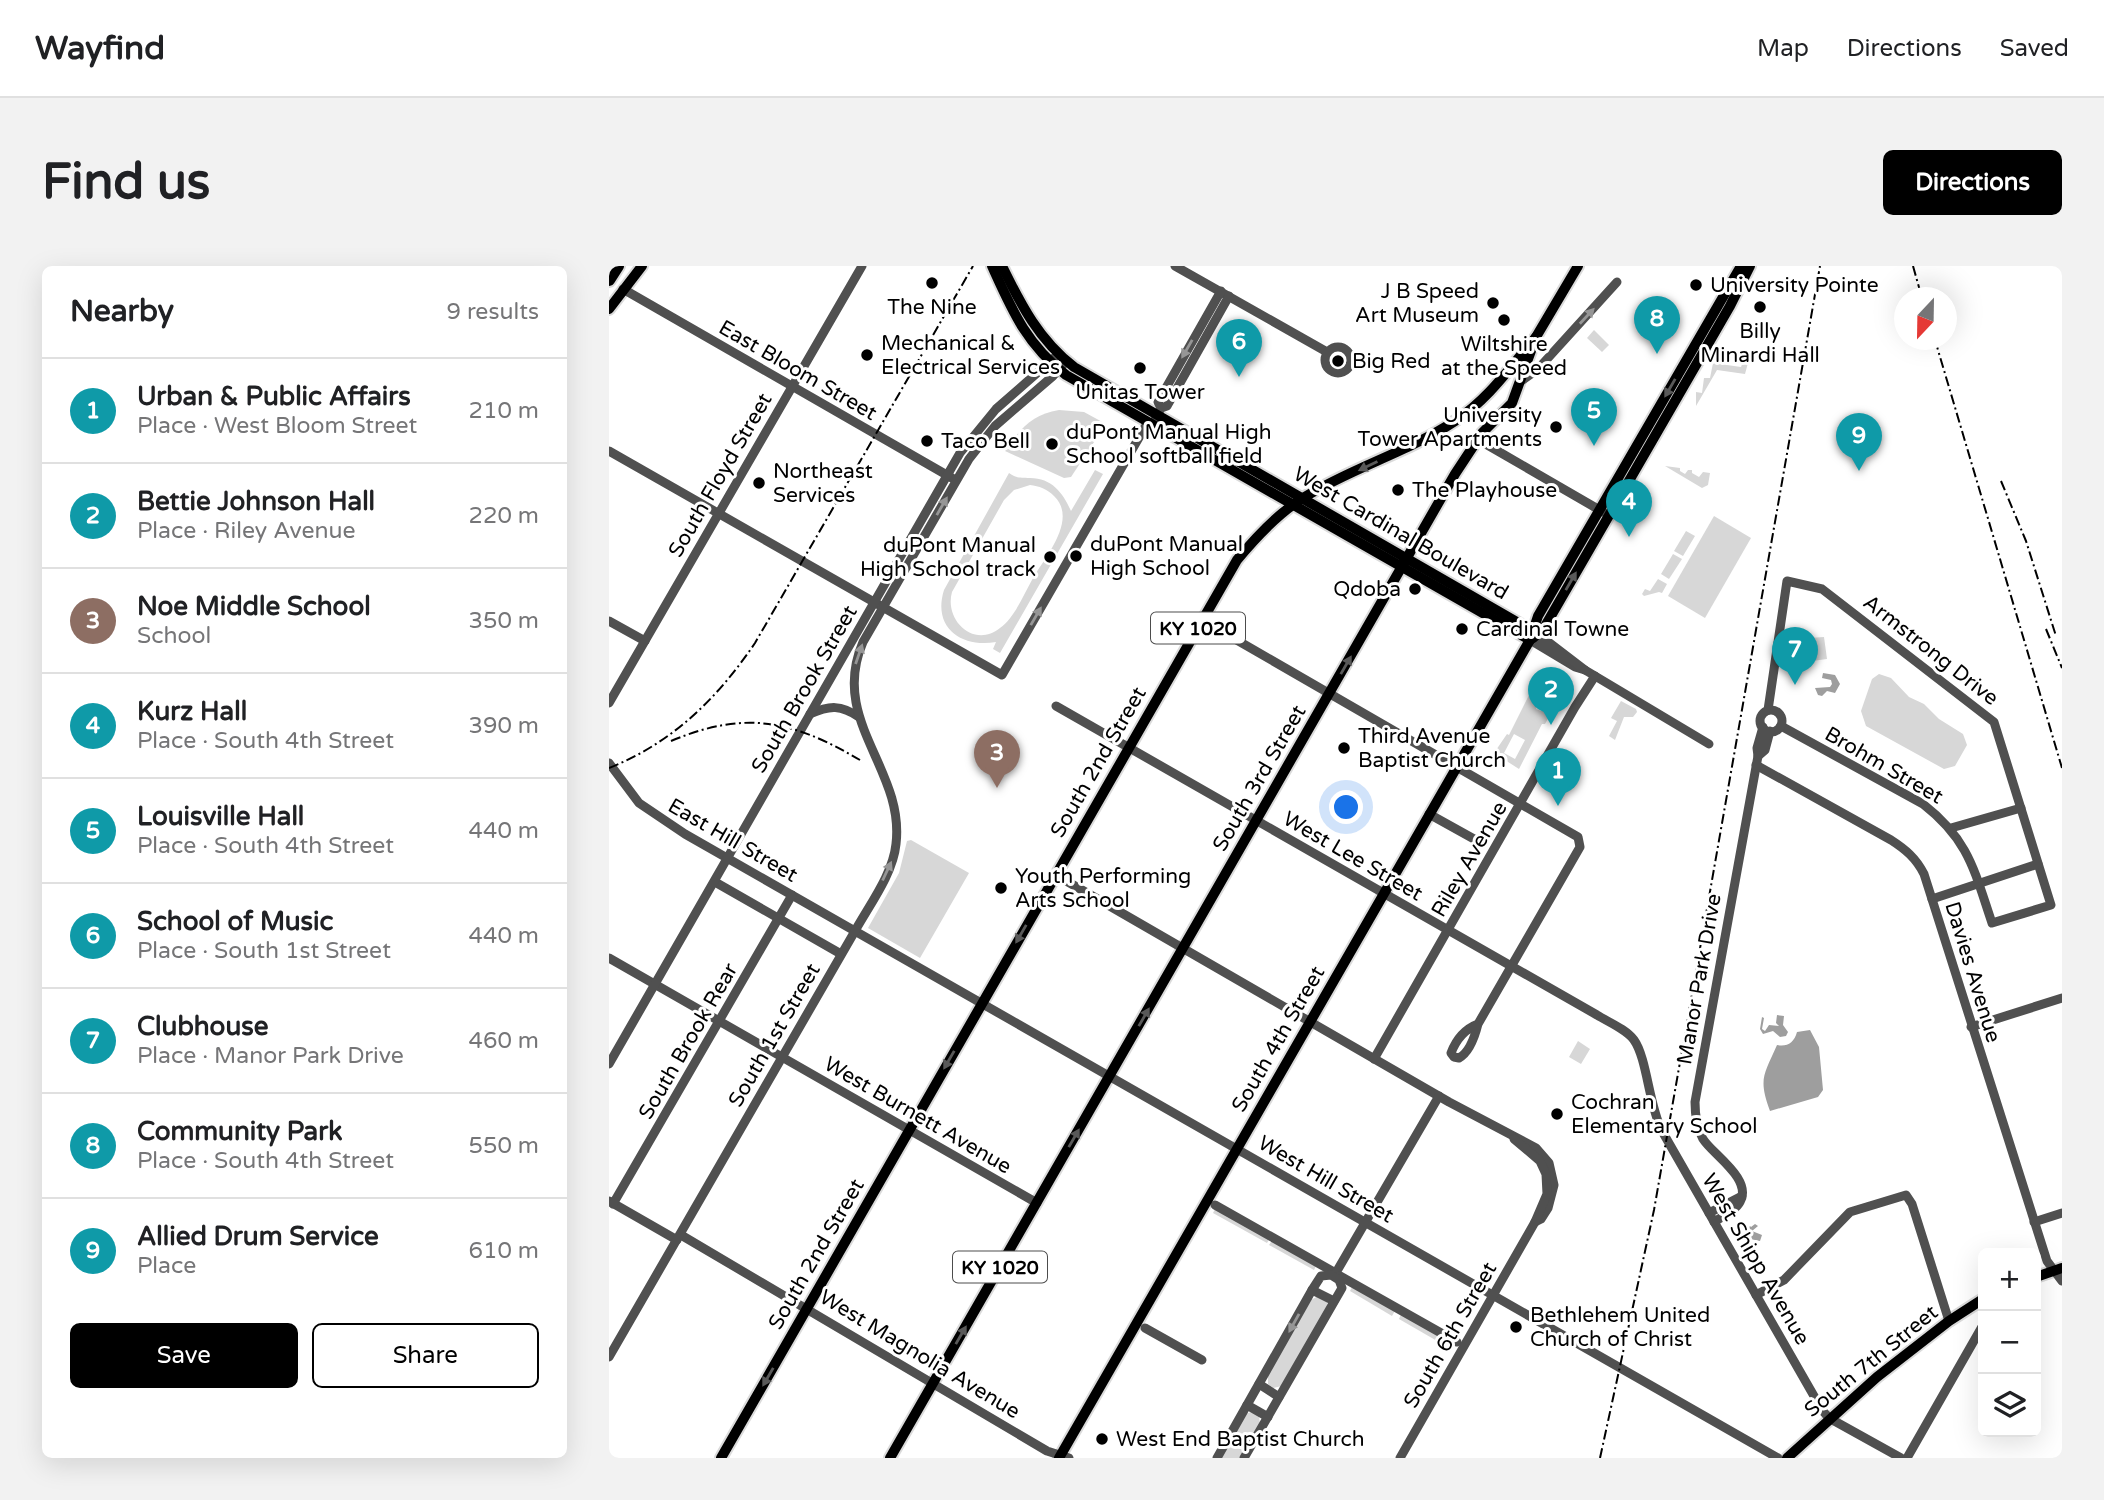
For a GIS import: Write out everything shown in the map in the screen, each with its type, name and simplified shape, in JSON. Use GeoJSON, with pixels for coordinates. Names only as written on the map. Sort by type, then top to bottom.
{"type":"FeatureCollection","features":[{"type":"Feature","properties":{"kind":"highway"},"geometry":{"type":"LineString","coordinates":[[609,280],[618,266]]}},
{"type":"Feature","properties":{"kind":"main road"},"geometry":{"type":"LineString","coordinates":[[609,309],[642,266]]}},
{"type":"Feature","properties":{"kind":"main road"},"geometry":{"type":"LineString","coordinates":[[992,266],[1016,320],[1031,342],[1058,361]]}},
{"type":"Feature","properties":{"kind":"main road"},"geometry":{"type":"LineString","coordinates":[[1002,266],[1030,320],[1058,361]]}},
{"type":"Feature","properties":{"kind":"main road","name":"South 3rd Street"},"geometry":{"type":"LineString","coordinates":[[890,1458],[1477,439],[1510,406],[1537,337],[1578,266]]}},
{"type":"Feature","properties":{"kind":"main road","name":"South 4th Street"},"geometry":{"type":"LineString","coordinates":[[1604,513],[1741,266]]}},
{"type":"Feature","properties":{"kind":"main road","name":"South 4th Street"},"geometry":{"type":"LineString","coordinates":[[1063,1457],[1310,1021],[1534,635],[1538,616],[1730,306],[1749,266]]}},
{"type":"Feature","properties":{"kind":"main road","name":"South 2nd Street"},"geometry":{"type":"LineString","coordinates":[[721,1458],[1237,560],[1264,529],[1298,502],[1437,432],[1479,403],[1537,337]]}},
{"type":"Feature","properties":{"kind":"main road","name":"West Cardinal Boulevard"},"geometry":{"type":"LineString","coordinates":[[1058,361],[1099,382],[1298,502],[1534,635]]}},
{"type":"Feature","properties":{"kind":"main road"},"geometry":{"type":"LineString","coordinates":[[1500,382],[1509,390],[1510,406]]}},
{"type":"Feature","properties":{"kind":"main road","name":"South 7th Street"},"geometry":{"type":"LineString","coordinates":[[1787,1458],[1877,1377],[1949,1321],[1978,1303]]}},
{"type":"Feature","properties":{"kind":"street","name":"South Floyd Street"},"geometry":{"type":"LineString","coordinates":[[609,703],[862,266]]}},
{"type":"Feature","properties":{"kind":"street"},"geometry":{"type":"LineString","coordinates":[[1175,266],[1328,352]]}},
{"type":"Feature","properties":{"kind":"street"},"geometry":{"type":"LineString","coordinates":[[1521,381],[1538,369],[1617,282]]}},
{"type":"Feature","properties":{"kind":"street","name":"East Bloom Street"},"geometry":{"type":"LineString","coordinates":[[623,289],[956,481]]}},
{"type":"Feature","properties":{"kind":"street"},"geometry":{"type":"LineString","coordinates":[[609,451],[1002,675],[1155,417],[1158,402],[1225,294]]}},
{"type":"Feature","properties":{"kind":"street","name":"South Brook Street"},"geometry":{"type":"LineString","coordinates":[[609,1064],[962,449],[984,421],[1058,361]]}},
{"type":"Feature","properties":{"kind":"street","name":"South Brook Street"},"geometry":{"type":"LineString","coordinates":[[883,608],[969,459],[995,426],[1058,361]]}},
{"type":"Feature","properties":{"kind":"street"},"geometry":{"type":"LineString","coordinates":[[1477,439],[1604,513]]}},
{"type":"Feature","properties":{"kind":"street","name":"Manor Park Drive"},"geometry":{"type":"LineString","coordinates":[[1712,1217],[1742,1196],[1733,1170],[1703,1139],[1696,1117],[1695,1102],[1757,761],[1757,748],[1766,729],[1761,720],[1768,710],[1787,581]]}},
{"type":"Feature","properties":{"kind":"street","name":"Armstrong Drive"},"geometry":{"type":"LineString","coordinates":[[1787,581],[1822,589],[1994,722],[2051,905],[1992,923]]}},
{"type":"Feature","properties":{"kind":"street","name":"South 1st Street"},"geometry":{"type":"LineString","coordinates":[[609,1357],[889,868],[895,850],[897,828],[893,800],[859,718],[853,687],[856,662],[863,642],[883,608]]}},
{"type":"Feature","properties":{"kind":"street"},"geometry":{"type":"LineString","coordinates":[[1202,620],[1574,833],[1580,839],[1580,848],[1478,1024]]}},
{"type":"Feature","properties":{"kind":"street"},"geometry":{"type":"LineString","coordinates":[[609,621],[645,641]]}},
{"type":"Feature","properties":{"kind":"street","name":"West Cardinal Boulevard"},"geometry":{"type":"LineString","coordinates":[[1534,635],[1575,667],[1585,670],[1709,744]]}},
{"type":"Feature","properties":{"kind":"street","name":"Riley Avenue"},"geometry":{"type":"LineString","coordinates":[[1374,1059],[1595,676]]}},
{"type":"Feature","properties":{"kind":"street"},"geometry":{"type":"LineString","coordinates":[[810,714],[837,706],[859,718]]}},
{"type":"Feature","properties":{"kind":"street","name":"West Lee Street"},"geometry":{"type":"LineString","coordinates":[[1056,706],[1632,1038]]}},
{"type":"Feature","properties":{"kind":"street"},"geometry":{"type":"LineString","coordinates":[[1766,729],[1781,726],[1779,714],[1768,710]]}},
{"type":"Feature","properties":{"kind":"street","name":"Brohm Street"},"geometry":{"type":"LineString","coordinates":[[1781,726],[1923,804],[1951,828],[1964,847],[1992,923]]}},
{"type":"Feature","properties":{"kind":"street","name":"Davies Avenue"},"geometry":{"type":"LineString","coordinates":[[1757,761],[1907,851],[1918,863],[1924,874],[2047,1261],[2057,1269]]}},
{"type":"Feature","properties":{"kind":"street","name":"East Hill Street"},"geometry":{"type":"LineString","coordinates":[[609,763],[635,799],[649,811],[855,931]]}},
{"type":"Feature","properties":{"kind":"street"},"geometry":{"type":"LineString","coordinates":[[1951,828],[2021,808]]}},
{"type":"Feature","properties":{"kind":"street"},"geometry":{"type":"LineString","coordinates":[[1429,814],[1483,844]]}},
{"type":"Feature","properties":{"kind":"street"},"geometry":{"type":"LineString","coordinates":[[1932,899],[2038,864]]}},
{"type":"Feature","properties":{"kind":"street","name":"South 6th Street"},"geometry":{"type":"LineString","coordinates":[[1056,875],[1439,1096],[1529,1143],[1540,1151],[1549,1163],[1554,1189],[1551,1200],[1541,1219],[1533,1226],[1400,1458]]}},
{"type":"Feature","properties":{"kind":"street"},"geometry":{"type":"LineString","coordinates":[[715,882],[841,954]]}},
{"type":"Feature","properties":{"kind":"street","name":"South Brook Rear"},"geometry":{"type":"LineString","coordinates":[[611,1203],[792,895]]}},
{"type":"Feature","properties":{"kind":"street","name":"West Hill Street"},"geometry":{"type":"LineString","coordinates":[[855,931],[1778,1458]]}},
{"type":"Feature","properties":{"kind":"street","name":"West Burnett Avenue"},"geometry":{"type":"LineString","coordinates":[[609,958],[1037,1203]]}},
{"type":"Feature","properties":{"kind":"street"},"geometry":{"type":"LineString","coordinates":[[1971,1027],[2062,998]]}},
{"type":"Feature","properties":{"kind":"street","name":"West Shipp Avenue"},"geometry":{"type":"LineString","coordinates":[[1632,1038],[1639,1051],[1657,1121],[1822,1410],[1829,1418],[1901,1458]]}},
{"type":"Feature","properties":{"kind":"street"},"geometry":{"type":"LineString","coordinates":[[1335,1274],[1439,1096]]}},
{"type":"Feature","properties":{"kind":"street"},"geometry":{"type":"LineString","coordinates":[[1756,1295],[1784,1280],[1850,1212],[1906,1195],[1912,1204],[1949,1321]]}},
{"type":"Feature","properties":{"kind":"street","name":"West Magnolia Avenue"},"geometry":{"type":"LineString","coordinates":[[611,1203],[679,1237],[807,1308],[1053,1455],[1063,1457]]}},
{"type":"Feature","properties":{"kind":"street"},"geometry":{"type":"LineString","coordinates":[[1215,1205],[1457,1342]]}},
{"type":"Feature","properties":{"kind":"street"},"geometry":{"type":"LineString","coordinates":[[2034,1222],[2062,1213]]}},
{"type":"Feature","properties":{"kind":"street"},"geometry":{"type":"LineString","coordinates":[[2057,1269],[2062,1282]]}},
{"type":"Feature","properties":{"kind":"street"},"geometry":{"type":"LineString","coordinates":[[1217,1458],[1313,1290],[1324,1274],[1335,1274]]}},
{"type":"Feature","properties":{"kind":"street"},"geometry":{"type":"LineString","coordinates":[[1244,1458],[1342,1288],[1335,1274]]}},
{"type":"Feature","properties":{"kind":"street"},"geometry":{"type":"LineString","coordinates":[[1313,1290],[1334,1301]]}},
{"type":"Feature","properties":{"kind":"street"},"geometry":{"type":"LineString","coordinates":[[1145,1328],[1202,1360]]}},
{"type":"Feature","properties":{"kind":"street"},"geometry":{"type":"LineString","coordinates":[[1907,1458],[1978,1334]]}},
{"type":"Feature","properties":{"kind":"street"},"geometry":{"type":"LineString","coordinates":[[1259,1384],[1279,1396]]}},
{"type":"Feature","properties":{"kind":"street"},"geometry":{"type":"LineString","coordinates":[[1247,1405],[1268,1417]]}},
{"type":"Feature","properties":{"kind":"shaded area"},"geometry":{"type":"Polygon","coordinates":[[[1594,330],[1609,345],[1602,352],[1587,338],[1594,330]]]}},
{"type":"Feature","properties":{"kind":"shaded area"},"geometry":{"type":"Polygon","coordinates":[[[1743,362],[1748,363],[1745,374],[1717,370],[1696,406],[1696,392],[1702,393],[1704,378],[1710,378],[1713,363],[1741,367],[1743,362]]]}},
{"type":"Feature","properties":{"kind":"shaded area","name":"duPont Manual High School softball field"},"geometry":{"type":"Polygon","coordinates":[[[1059,410],[1084,412],[1106,424],[1071,477],[1064,478],[1005,451],[1027,424],[1041,415],[1059,410]]]}},
{"type":"Feature","properties":{"kind":"shaded area"},"geometry":{"type":"Polygon","coordinates":[[[1665,466],[1680,468],[1685,474],[1692,470],[1692,473],[1699,477],[1703,472],[1710,473],[1708,485],[1702,488],[1665,466]]]}},
{"type":"Feature","properties":{"kind":"shaded area","name":"duPont Manual High School track"},"geometry":{"type":"Polygon","coordinates":[[[1095,470],[1103,474],[1000,653],[993,649],[996,642],[972,642],[961,638],[946,625],[941,603],[944,590],[1009,473],[1051,484],[1064,498],[1071,511],[1095,470]],[[1030,485],[1014,490],[1004,500],[952,592],[952,612],[963,628],[971,633],[990,634],[1010,618],[1057,537],[1063,515],[1061,505],[1049,491],[1030,485]]]}},
{"type":"Feature","properties":{"kind":"shaded area"},"geometry":{"type":"Polygon","coordinates":[[[1714,516],[1751,538],[1705,618],[1668,596],[1714,516]]]}},
{"type":"Feature","properties":{"kind":"shaded area"},"geometry":{"type":"Polygon","coordinates":[[[1686,531],[1695,536],[1683,556],[1674,551],[1686,531]]]}},
{"type":"Feature","properties":{"kind":"shaded area"},"geometry":{"type":"Polygon","coordinates":[[[1673,554],[1682,559],[1669,579],[1661,574],[1673,554]]]}},
{"type":"Feature","properties":{"kind":"shaded area"},"geometry":{"type":"Polygon","coordinates":[[[1658,579],[1667,584],[1662,593],[1644,596],[1642,594],[1645,589],[1650,591],[1658,579]]]}},
{"type":"Feature","properties":{"kind":"shaded area"},"geometry":{"type":"Polygon","coordinates":[[[1824,637],[1827,659],[1812,661],[1809,638],[1824,637]]]}},
{"type":"Feature","properties":{"kind":"shaded area"},"geometry":{"type":"Polygon","coordinates":[[[1823,673],[1835,675],[1840,684],[1835,693],[1827,691],[1822,696],[1818,695],[1815,688],[1830,687],[1832,684],[1831,680],[1822,678],[1823,673]]]}},
{"type":"Feature","properties":{"kind":"shaded area"},"geometry":{"type":"Polygon","coordinates":[[[1879,674],[1891,678],[1909,697],[1924,704],[1939,719],[1963,734],[1967,745],[1955,766],[1944,769],[1866,726],[1861,711],[1872,679],[1879,674]]]}},
{"type":"Feature","properties":{"kind":"shaded area"},"geometry":{"type":"Polygon","coordinates":[[[1550,682],[1563,691],[1519,769],[1494,753],[1507,734],[1509,735],[1531,691],[1536,690],[1541,694],[1536,709],[1548,710],[1554,699],[1544,693],[1550,682]],[[1514,734],[1504,753],[1515,759],[1525,740],[1514,734]]]}},
{"type":"Feature","properties":{"kind":"shaded area"},"geometry":{"type":"Polygon","coordinates":[[[1621,701],[1637,712],[1633,717],[1624,717],[1615,740],[1609,736],[1617,721],[1611,718],[1621,701]]]}},
{"type":"Feature","properties":{"kind":"shaded area"},"geometry":{"type":"Polygon","coordinates":[[[911,840],[969,873],[920,958],[868,928],[899,873],[907,841],[911,840]]]}},
{"type":"Feature","properties":{"kind":"shaded area"},"geometry":{"type":"Polygon","coordinates":[[[1777,1015],[1784,1016],[1783,1025],[1788,1032],[1786,1036],[1780,1037],[1773,1031],[1763,1034],[1760,1029],[1762,1017],[1762,1029],[1765,1031],[1769,1025],[1779,1026],[1776,1023],[1777,1015]]]}},
{"type":"Feature","properties":{"kind":"shaded area"},"geometry":{"type":"Polygon","coordinates":[[[1810,1030],[1819,1047],[1823,1090],[1818,1097],[1770,1111],[1764,1091],[1764,1077],[1777,1045],[1787,1045],[1797,1032],[1810,1030]]]}},
{"type":"Feature","properties":{"kind":"shaded area"},"geometry":{"type":"Polygon","coordinates":[[[1578,1041],[1590,1049],[1581,1064],[1569,1057],[1578,1041]]]}},
{"type":"Feature","properties":{"kind":"shaded area"},"geometry":{"type":"Polygon","coordinates":[[[1216,1207],[1270,1238],[1267,1243],[1213,1213],[1216,1207]]]}},
{"type":"Feature","properties":{"kind":"shaded area"},"geometry":{"type":"Polygon","coordinates":[[[1755,1224],[1758,1226],[1752,1231],[1762,1235],[1760,1241],[1750,1239],[1752,1244],[1749,1246],[1744,1233],[1755,1224]]]}},
{"type":"Feature","properties":{"kind":"shaded area"},"geometry":{"type":"Polygon","coordinates":[[[1273,1239],[1317,1264],[1314,1270],[1269,1245],[1273,1239]]]}},
{"type":"Feature","properties":{"kind":"shaded area"},"geometry":{"type":"Polygon","coordinates":[[[1353,1285],[1396,1309],[1392,1316],[1350,1291],[1353,1285]]]}},
{"type":"Feature","properties":{"kind":"shaded area"},"geometry":{"type":"Polygon","coordinates":[[[1318,1296],[1327,1301],[1328,1305],[1282,1386],[1273,1388],[1268,1384],[1268,1375],[1311,1300],[1318,1296]]]}},
{"type":"Feature","properties":{"kind":"shaded area"},"geometry":{"type":"Polygon","coordinates":[[[1402,1312],[1455,1342],[1451,1349],[1399,1319],[1402,1312]]]}},
{"type":"Feature","properties":{"kind":"shaded area"},"geometry":{"type":"Polygon","coordinates":[[[1251,1412],[1259,1416],[1260,1424],[1241,1458],[1220,1458],[1245,1414],[1251,1412]]]}},
{"type":"Feature","properties":{"kind":"railway"},"geometry":{"type":"LineString","coordinates":[[609,768],[653,746],[691,717],[725,683],[755,643],[973,266]]}},
{"type":"Feature","properties":{"kind":"railway"},"geometry":{"type":"LineString","coordinates":[[1600,1458],[1654,1210],[1820,266]]}},
{"type":"Feature","properties":{"kind":"railway"},"geometry":{"type":"LineString","coordinates":[[1913,266],[1919,287]]}},
{"type":"Feature","properties":{"kind":"railway"},"geometry":{"type":"LineString","coordinates":[[1938,350],[2062,768]]}},
{"type":"Feature","properties":{"kind":"railway"},"geometry":{"type":"LineString","coordinates":[[2001,481],[2026,541],[2056,636]]}},
{"type":"Feature","properties":{"kind":"railway"},"geometry":{"type":"LineString","coordinates":[[2046,629],[2062,668]]}},
{"type":"Feature","properties":{"kind":"railway"},"geometry":{"type":"LineString","coordinates":[[671,741],[722,725],[768,724],[812,736],[860,760]]}},
{"type":"Feature","properties":{"kind":"place","name":"The Nine"},"geometry":{"type":"Point","coordinates":[932,283]}},
{"type":"Feature","properties":{"kind":"place","name":"University Pointe"},"geometry":{"type":"Point","coordinates":[1696,285]}},
{"type":"Feature","properties":{"kind":"place","name":"J B Speed Art Museum"},"geometry":{"type":"Point","coordinates":[1493,303]}},
{"type":"Feature","properties":{"kind":"place","name":"Billy Minardi Hall"},"geometry":{"type":"Point","coordinates":[1760,307]}},
{"type":"Feature","properties":{"kind":"place","name":"Wiltshire at the Speed"},"geometry":{"type":"Point","coordinates":[1504,320]}},
{"type":"Feature","properties":{"kind":"place","name":"Community Park"},"geometry":{"type":"Point","coordinates":[1657,354]}},
{"type":"Feature","properties":{"kind":"place","name":"Mechanical & Electrical Services"},"geometry":{"type":"Point","coordinates":[867,355]}},
{"type":"Feature","properties":{"kind":"place","name":"Big Red"},"geometry":{"type":"Point","coordinates":[1338,361]}},
{"type":"Feature","properties":{"kind":"place","name":"Unitas Tower"},"geometry":{"type":"Point","coordinates":[1140,368]}},
{"type":"Feature","properties":{"kind":"place","name":"School of Music"},"geometry":{"type":"Point","coordinates":[1239,377]}},
{"type":"Feature","properties":{"kind":"place","name":"University Tower Apartments"},"geometry":{"type":"Point","coordinates":[1556,427]}},
{"type":"Feature","properties":{"kind":"place","name":"Taco Bell"},"geometry":{"type":"Point","coordinates":[927,441]}},
{"type":"Feature","properties":{"kind":"place","name":"duPont Manual High School softball field"},"geometry":{"type":"Point","coordinates":[1052,444]}},
{"type":"Feature","properties":{"kind":"place","name":"Louisville Hall"},"geometry":{"type":"Point","coordinates":[1594,446]}},
{"type":"Feature","properties":{"kind":"place","name":"Allied Drum Service"},"geometry":{"type":"Point","coordinates":[1859,471]}},
{"type":"Feature","properties":{"kind":"place","name":"Northeast Services"},"geometry":{"type":"Point","coordinates":[759,483]}},
{"type":"Feature","properties":{"kind":"place","name":"The Playhouse"},"geometry":{"type":"Point","coordinates":[1398,490]}},
{"type":"Feature","properties":{"kind":"place","name":"Kurz Hall"},"geometry":{"type":"Point","coordinates":[1629,537]}},
{"type":"Feature","properties":{"kind":"place","name":"duPont Manual High School"},"geometry":{"type":"Point","coordinates":[1076,556]}},
{"type":"Feature","properties":{"kind":"place","name":"duPont Manual High School track"},"geometry":{"type":"Point","coordinates":[1050,557]}},
{"type":"Feature","properties":{"kind":"place","name":"Qdoba"},"geometry":{"type":"Point","coordinates":[1415,589]}},
{"type":"Feature","properties":{"kind":"place","name":"Cardinal Towne"},"geometry":{"type":"Point","coordinates":[1462,629]}},
{"type":"Feature","properties":{"kind":"place","name":"Clubhouse"},"geometry":{"type":"Point","coordinates":[1795,685]}},
{"type":"Feature","properties":{"kind":"place","name":"Bettie Johnson Hall"},"geometry":{"type":"Point","coordinates":[1551,725]}},
{"type":"Feature","properties":{"kind":"place","name":"Third Avenue Baptist Church"},"geometry":{"type":"Point","coordinates":[1344,748]}},
{"type":"Feature","properties":{"kind":"place","name":"Noe Middle School"},"geometry":{"type":"Point","coordinates":[997,788]}},
{"type":"Feature","properties":{"kind":"place","name":"Urban & Public Affairs"},"geometry":{"type":"Point","coordinates":[1558,806]}},
{"type":"Feature","properties":{"kind":"place","name":"Youth Performing Arts School"},"geometry":{"type":"Point","coordinates":[1001,888]}},
{"type":"Feature","properties":{"kind":"place","name":"Cochran Elementary School"},"geometry":{"type":"Point","coordinates":[1557,1114]}},
{"type":"Feature","properties":{"kind":"place","name":"Bethlehem United Church of Christ"},"geometry":{"type":"Point","coordinates":[1516,1327]}},
{"type":"Feature","properties":{"kind":"place","name":"West End Baptist Church"},"geometry":{"type":"Point","coordinates":[1102,1439]}}]}
